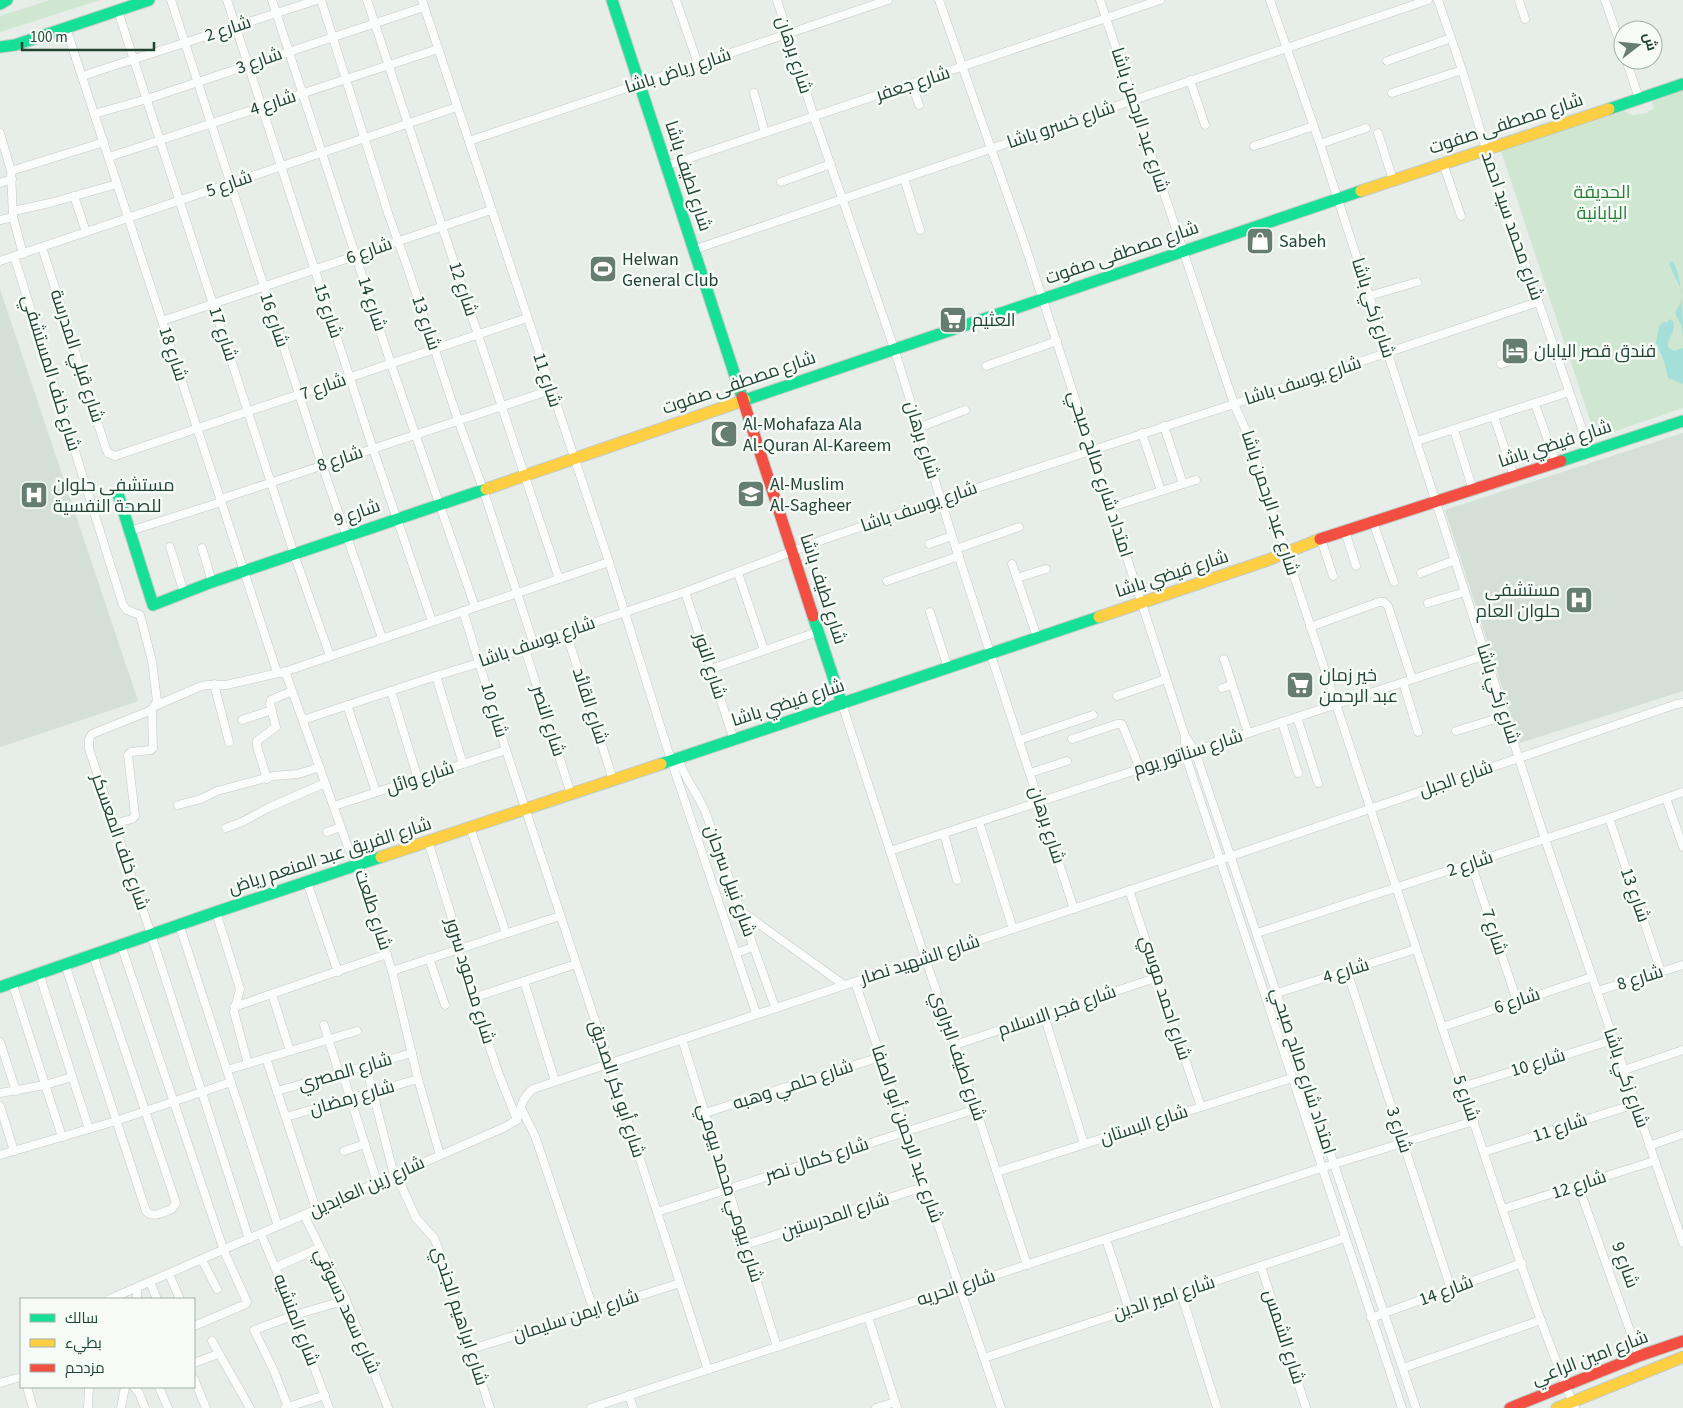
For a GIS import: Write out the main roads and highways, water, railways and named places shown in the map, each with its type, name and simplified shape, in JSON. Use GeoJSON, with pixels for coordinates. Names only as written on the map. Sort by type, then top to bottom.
{"type":"FeatureCollection","features":[{"type":"Feature","properties":{"kind":"water"},"geometry":{"type":"Polygon","coordinates":[[[1671,261],[1678,274],[1681,288],[1669,264],[1671,261]]]}},
{"type":"Feature","properties":{"kind":"water"},"geometry":{"type":"Polygon","coordinates":[[[1682,296],[1683,337],[1681,325],[1675,313],[1682,296]]]}},
{"type":"Feature","properties":{"kind":"water"},"geometry":{"type":"Polygon","coordinates":[[[1669,319],[1673,321],[1674,328],[1668,347],[1674,351],[1683,348],[1683,384],[1668,378],[1664,361],[1656,343],[1659,326],[1663,322],[1668,322],[1669,319]]]}},
{"type":"Feature","properties":{"kind":"place","name":"Sabeh"},"geometry":{"type":"Point","coordinates":[1260,241]}},
{"type":"Feature","properties":{"kind":"place","name":"Helwan General Club"},"geometry":{"type":"Point","coordinates":[603,269]}},
{"type":"Feature","properties":{"kind":"place","name":"العثيم"},"geometry":{"type":"Point","coordinates":[953,320]}},
{"type":"Feature","properties":{"kind":"place","name":"فندق قصر اليابان"},"geometry":{"type":"Point","coordinates":[1515,351]}},
{"type":"Feature","properties":{"kind":"place","name":"Al-Mohafaza Ala Al-Quran Al-Kareem"},"geometry":{"type":"Point","coordinates":[724,434]}},
{"type":"Feature","properties":{"kind":"place","name":"Al-Muslim Al-Sagheer"},"geometry":{"type":"Point","coordinates":[751,494]}},
{"type":"Feature","properties":{"kind":"place","name":"مستشفي حلوان للصحة النفسية"},"geometry":{"type":"Point","coordinates":[34,495]}},
{"type":"Feature","properties":{"kind":"place","name":"مستشفى حلوان العام"},"geometry":{"type":"Point","coordinates":[1579,600]}},
{"type":"Feature","properties":{"kind":"place","name":"خير زمان عبد الرحمن"},"geometry":{"type":"Point","coordinates":[1300,685]}},
{"type":"Feature","properties":{"kind":"park label","name":"الحديقة اليابانية"},"geometry":{"type":"Point","coordinates":[1602,202]}}]}
